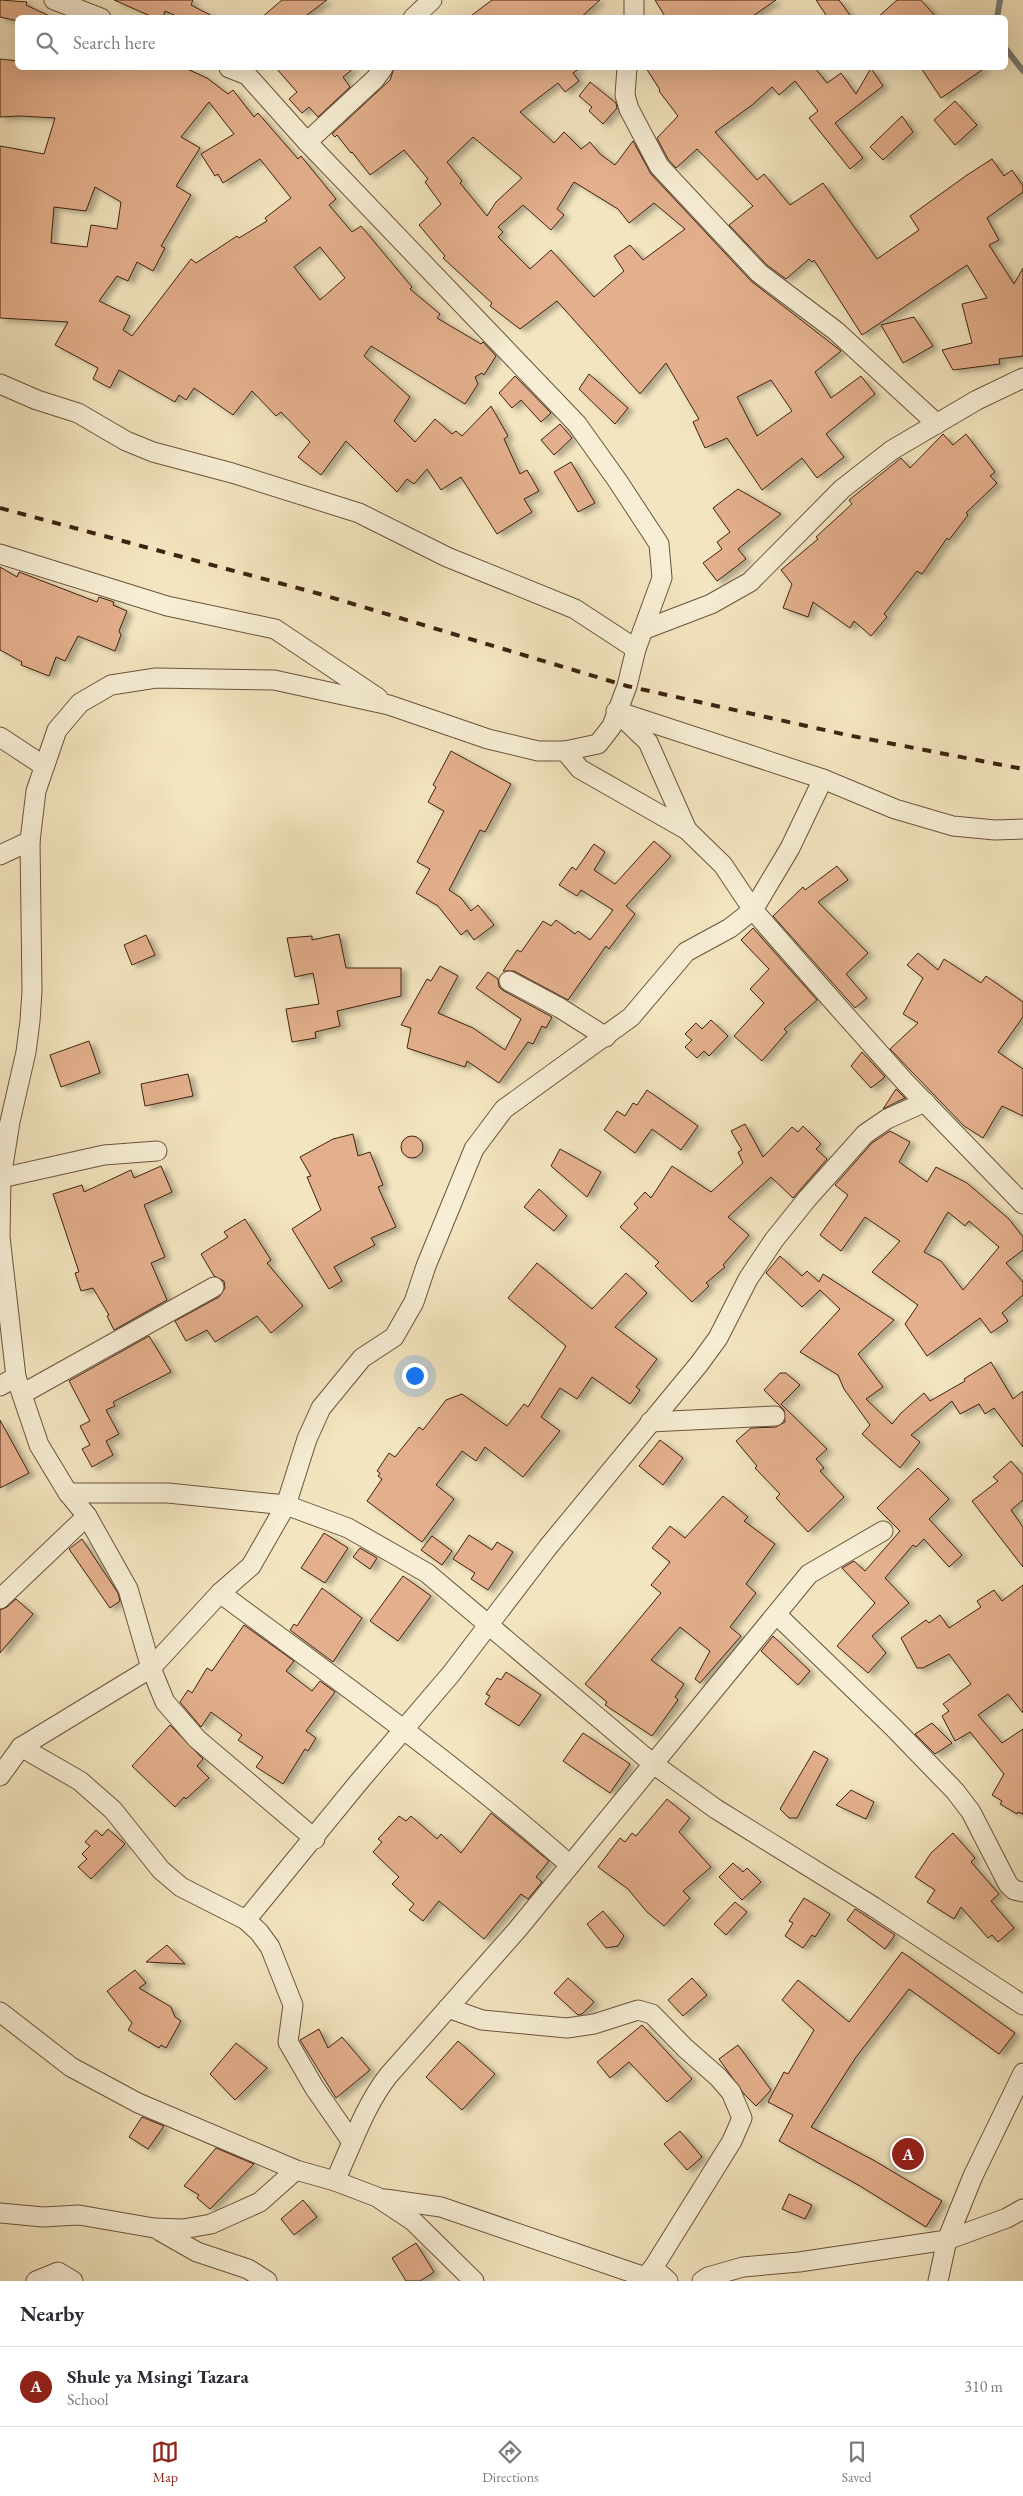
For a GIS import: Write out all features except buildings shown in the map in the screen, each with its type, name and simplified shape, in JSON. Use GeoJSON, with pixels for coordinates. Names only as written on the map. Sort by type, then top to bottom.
{"type":"FeatureCollection","features":[{"type":"Feature","properties":{"kind":"street"},"geometry":{"type":"LineString","coordinates":[[54,0],[93,15]]}},
{"type":"Feature","properties":{"kind":"street"},"geometry":{"type":"LineString","coordinates":[[416,15],[432,0]]}},
{"type":"Feature","properties":{"kind":"street"},"geometry":{"type":"LineString","coordinates":[[634,0],[634,15]]}},
{"type":"Feature","properties":{"kind":"street"},"geometry":{"type":"LineString","coordinates":[[234,70],[247,75],[307,142],[577,424],[618,480],[659,544],[662,578],[656,601],[636,649],[627,686],[616,711],[612,726],[598,744],[565,751],[538,751],[488,739],[389,705],[274,680],[156,678],[111,685],[80,704],[57,730],[36,791],[30,841],[32,991],[26,1052],[5,1133],[1,1178],[0,1236],[13,1385],[39,1445],[68,1493],[87,1516],[128,1590],[151,1668],[164,1702],[197,1739],[314,1839]]}},
{"type":"Feature","properties":{"kind":"street"},"geometry":{"type":"LineString","coordinates":[[307,142],[381,70]]}},
{"type":"Feature","properties":{"kind":"street"},"geometry":{"type":"LineString","coordinates":[[626,70],[625,95],[629,109],[658,166],[759,273],[836,331],[937,424]]}},
{"type":"Feature","properties":{"kind":"street"},"geometry":{"type":"LineString","coordinates":[[643,630],[711,604],[750,582],[842,489],[892,450],[977,400],[1023,378]]}},
{"type":"Feature","properties":{"kind":"street"},"geometry":{"type":"LineString","coordinates":[[0,384],[37,400],[78,412],[126,440],[153,452],[232,473],[359,512],[448,557],[575,609],[636,649]]}},
{"type":"Feature","properties":{"kind":"street"},"geometry":{"type":"LineString","coordinates":[[0,554],[167,606],[275,629],[326,666],[389,705]]}},
{"type":"Feature","properties":{"kind":"street"},"geometry":{"type":"LineString","coordinates":[[616,711],[823,778],[895,809],[953,826],[995,830],[1023,829]]}},
{"type":"Feature","properties":{"kind":"street"},"geometry":{"type":"LineString","coordinates":[[616,711],[648,742],[687,830]]}},
{"type":"Feature","properties":{"kind":"street"},"geometry":{"type":"LineString","coordinates":[[0,737],[44,766]]}},
{"type":"Feature","properties":{"kind":"street"},"geometry":{"type":"LineString","coordinates":[[565,751],[580,769],[687,830],[723,865],[753,910],[839,1008],[925,1102],[1023,1204]]}},
{"type":"Feature","properties":{"kind":"street"},"geometry":{"type":"LineString","coordinates":[[3,1765],[21,1747],[151,1668],[220,1593],[251,1566],[286,1505],[306,1439],[321,1408],[362,1358],[394,1336],[414,1302],[474,1149],[504,1109],[606,1037],[631,1017],[686,952],[730,928],[753,910],[790,848],[823,778]]}},
{"type":"Feature","properties":{"kind":"street"},"geometry":{"type":"LineString","coordinates":[[0,855],[30,841]]}},
{"type":"Feature","properties":{"kind":"street"},"geometry":{"type":"LineString","coordinates":[[509,981],[560,1008],[606,1037]]}},
{"type":"Feature","properties":{"kind":"street"},"geometry":{"type":"LineString","coordinates":[[246,1920],[490,1626],[548,1547],[718,1338],[748,1279],[774,1240],[807,1199],[865,1134],[887,1119],[925,1102]]}},
{"type":"Feature","properties":{"kind":"street"},"geometry":{"type":"LineString","coordinates":[[1,1178],[104,1155],[156,1151]]}},
{"type":"Feature","properties":{"kind":"street"},"geometry":{"type":"LineString","coordinates":[[13,1385],[214,1287]]}},
{"type":"Feature","properties":{"kind":"street"},"geometry":{"type":"LineString","coordinates":[[650,1422],[775,1416]]}},
{"type":"Feature","properties":{"kind":"street"},"geometry":{"type":"LineString","coordinates":[[68,1493],[168,1493],[286,1505],[348,1528],[427,1573],[652,1763],[724,1814],[874,1907],[1023,2005]]}},
{"type":"Feature","properties":{"kind":"street"},"geometry":{"type":"LineString","coordinates":[[0,1599],[87,1516]]}},
{"type":"Feature","properties":{"kind":"street"},"geometry":{"type":"LineString","coordinates":[[335,2181],[374,2094],[517,1930],[652,1763],[778,1615],[809,1574],[883,1531]]}},
{"type":"Feature","properties":{"kind":"street"},"geometry":{"type":"LineString","coordinates":[[220,1593],[405,1728],[489,1795],[570,1865]]}},
{"type":"Feature","properties":{"kind":"street"},"geometry":{"type":"LineString","coordinates":[[778,1615],[893,1727],[954,1791],[971,1812],[1008,1884],[1014,1890],[1023,1892]]}},
{"type":"Feature","properties":{"kind":"street"},"geometry":{"type":"LineString","coordinates":[[21,1747],[80,1781],[113,1810],[161,1870],[181,1887],[246,1920],[270,1947],[293,2005],[288,2042],[291,2050],[352,2142]]}},
{"type":"Feature","properties":{"kind":"street"},"geometry":{"type":"LineString","coordinates":[[0,2012],[71,2067],[138,2103],[296,2170],[335,2181],[377,2197],[441,2207],[645,2277],[653,2268],[732,2141],[742,2118],[732,2092],[652,2014],[643,2011],[638,2010],[594,2024],[566,2028],[482,2020],[448,2008]]}},
{"type":"Feature","properties":{"kind":"street"},"geometry":{"type":"LineString","coordinates":[[938,2281],[947,2240],[994,2129],[1023,2073]]}},
{"type":"Feature","properties":{"kind":"street"},"geometry":{"type":"LineString","coordinates":[[0,2213],[43,2217],[79,2214],[154,2228],[183,2229],[211,2224],[260,2202],[296,2170]]}},
{"type":"Feature","properties":{"kind":"street"},"geometry":{"type":"LineString","coordinates":[[377,2197],[413,2221],[474,2281]]}},
{"type":"Feature","properties":{"kind":"street"},"geometry":{"type":"LineString","coordinates":[[702,2281],[708,2277],[743,2266],[799,2262],[947,2240],[1007,2218],[1023,2209]]}},
{"type":"Feature","properties":{"kind":"street"},"geometry":{"type":"LineString","coordinates":[[154,2228],[197,2252],[248,2269],[267,2281]]}},
{"type":"Feature","properties":{"kind":"street"},"geometry":{"type":"LineString","coordinates":[[653,2268],[668,2281]]}},
{"type":"Feature","properties":{"kind":"street"},"geometry":{"type":"LineString","coordinates":[[36,2281],[58,2272],[73,2281]]}},
{"type":"Feature","properties":{"kind":"waterway"},"geometry":{"type":"LineString","coordinates":[[998,15],[1000,0]]}},
{"type":"Feature","properties":{"kind":"waterway"},"geometry":{"type":"LineString","coordinates":[[1008,52],[1023,71]]}},
{"type":"Feature","properties":{"kind":"railway"},"geometry":{"type":"LineString","coordinates":[[0,508],[320,594],[627,686],[847,735],[1023,769]]}},
{"type":"Feature","properties":{"kind":"place","name":"Shule ya Msingi Tazara"},"geometry":{"type":"Point","coordinates":[908,2154]}}]}
